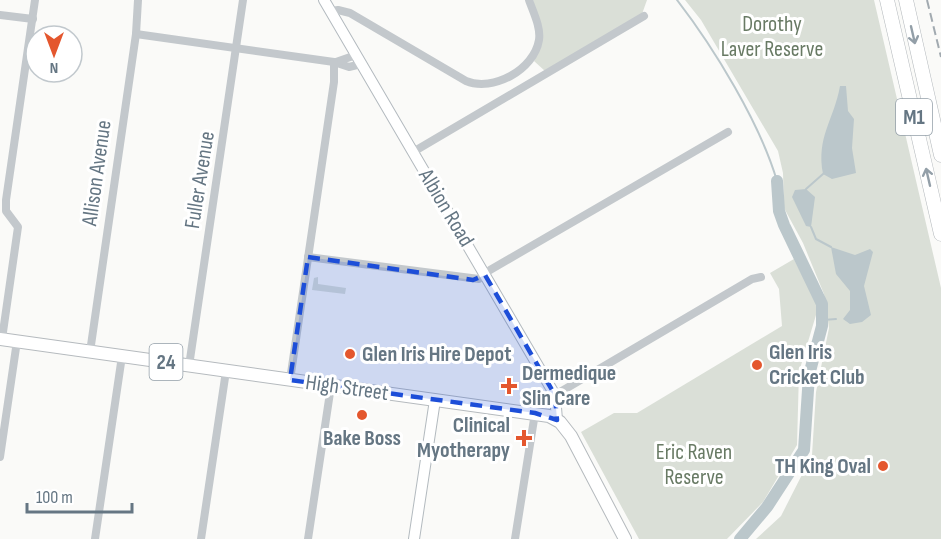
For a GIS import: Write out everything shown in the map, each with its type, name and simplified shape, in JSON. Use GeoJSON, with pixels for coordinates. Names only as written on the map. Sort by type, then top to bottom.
{"type":"FeatureCollection","features":[{"type":"Feature","properties":{"kind":"highway","name":"M1"},"geometry":{"type":"LineString","coordinates":[[887,0],[941,234]]}},
{"type":"Feature","properties":{"kind":"highway","name":"M1"},"geometry":{"type":"LineString","coordinates":[[906,0],[941,155]]}},
{"type":"Feature","properties":{"kind":"main road","name":"Albion Road"},"geometry":{"type":"LineString","coordinates":[[324,0],[555,395],[557,420]]}},
{"type":"Feature","properties":{"kind":"main road","name":"High Street"},"geometry":{"type":"LineString","coordinates":[[1,339],[535,413],[557,420]]}},
{"type":"Feature","properties":{"kind":"main road"},"geometry":{"type":"LineString","coordinates":[[414,539],[435,400]]}},
{"type":"Feature","properties":{"kind":"main road"},"geometry":{"type":"LineString","coordinates":[[557,420],[571,436],[625,539]]}},
{"type":"Feature","properties":{"kind":"street"},"geometry":{"type":"LineString","coordinates":[[1,339],[18,227],[4,215],[35,0]]}},
{"type":"Feature","properties":{"kind":"street","name":"Allison Avenue"},"geometry":{"type":"LineString","coordinates":[[90,352],[136,34],[138,0]]}},
{"type":"Feature","properties":{"kind":"street","name":"Fuller Avenue"},"geometry":{"type":"LineString","coordinates":[[189,366],[243,0]]}},
{"type":"Feature","properties":{"kind":"street"},"geometry":{"type":"LineString","coordinates":[[330,11],[342,10],[358,17],[465,81],[486,84],[521,69],[535,50],[539,34],[529,0]]}},
{"type":"Feature","properties":{"kind":"street"},"geometry":{"type":"LineString","coordinates":[[0,15],[33,19]]}},
{"type":"Feature","properties":{"kind":"street"},"geometry":{"type":"LineString","coordinates":[[413,152],[644,16]]}},
{"type":"Feature","properties":{"kind":"street"},"geometry":{"type":"LineString","coordinates":[[136,34],[338,63],[349,67],[359,60]]}},
{"type":"Feature","properties":{"kind":"street"},"geometry":{"type":"LineString","coordinates":[[290,380],[338,63]]}},
{"type":"Feature","properties":{"kind":"street"},"geometry":{"type":"LineString","coordinates":[[308,257],[473,280],[728,132]]}},
{"type":"Feature","properties":{"kind":"street"},"geometry":{"type":"LineString","coordinates":[[555,395],[752,279],[760,277]]}},
{"type":"Feature","properties":{"kind":"street"},"geometry":{"type":"LineString","coordinates":[[0,458],[18,341]]}},
{"type":"Feature","properties":{"kind":"street"},"geometry":{"type":"LineString","coordinates":[[95,539],[122,356]]}},
{"type":"Feature","properties":{"kind":"street"},"geometry":{"type":"LineString","coordinates":[[201,539],[226,371]]}},
{"type":"Feature","properties":{"kind":"street"},"geometry":{"type":"LineString","coordinates":[[308,539],[331,386]]}},
{"type":"Feature","properties":{"kind":"street"},"geometry":{"type":"LineString","coordinates":[[515,539],[535,413]]}},
{"type":"Feature","properties":{"kind":"highlighted area"},"geometry":{"type":"Polygon","coordinates":[[[308,257],[473,280],[485,275],[555,395],[557,420],[535,413],[290,380],[308,257]]]}},
{"type":"Feature","properties":{"kind":"green space"},"geometry":{"type":"Polygon","coordinates":[[[533,0],[647,0],[642,14],[545,71],[534,61],[542,41],[533,0]]]}},
{"type":"Feature","properties":{"kind":"green space","name":"Dorothy Laver Reserve"},"geometry":{"type":"Polygon","coordinates":[[[685,0],[874,0],[941,288],[941,539],[756,539],[781,516],[812,455],[816,392],[829,328],[824,294],[803,243],[784,208],[783,173],[778,151],[701,20],[685,0]]]}},
{"type":"Feature","properties":{"kind":"green space","name":"Eric Raven Reserve"},"geometry":{"type":"Polygon","coordinates":[[[794,259],[816,302],[816,315],[799,372],[797,445],[763,502],[727,539],[639,539],[581,432],[614,413],[637,413],[782,326],[779,289],[770,273],[794,259]]]}},
{"type":"Feature","properties":{"kind":"green space"},"geometry":{"type":"Polygon","coordinates":[[[318,277],[318,284],[346,288],[345,294],[312,290],[314,278],[318,277]]]}},
{"type":"Feature","properties":{"kind":"shaded area"},"geometry":{"type":"Polygon","coordinates":[[[840,86],[846,86],[848,111],[854,119],[852,148],[856,173],[832,179],[823,174],[822,149],[840,86]]]}},
{"type":"Feature","properties":{"kind":"shaded area"},"geometry":{"type":"Polygon","coordinates":[[[806,189],[815,197],[811,227],[806,226],[792,197],[795,190],[806,189]]]}},
{"type":"Feature","properties":{"kind":"shaded area"},"geometry":{"type":"Polygon","coordinates":[[[831,247],[855,255],[870,249],[873,252],[864,286],[871,315],[862,322],[850,324],[843,319],[850,310],[850,291],[836,274],[831,247]]]}},
{"type":"Feature","properties":{"kind":"waterway"},"geometry":{"type":"LineString","coordinates":[[677,0],[706,40],[748,111],[777,181]]}},
{"type":"Feature","properties":{"kind":"waterway"},"geometry":{"type":"LineString","coordinates":[[806,189],[823,174]]}},
{"type":"Feature","properties":{"kind":"waterway"},"geometry":{"type":"LineString","coordinates":[[740,539],[767,507],[804,450],[809,375],[822,326],[822,304],[779,211],[777,181]]}},
{"type":"Feature","properties":{"kind":"waterway"},"geometry":{"type":"LineString","coordinates":[[811,227],[816,239],[831,247]]}},
{"type":"Feature","properties":{"kind":"waterway"},"geometry":{"type":"LineString","coordinates":[[823,320],[836,319]]}},
{"type":"Feature","properties":{"kind":"railway"},"geometry":{"type":"LineString","coordinates":[[927,0],[941,57]]}},
{"type":"Feature","properties":{"kind":"place","name":"Glen Iris Hire Depot"},"geometry":{"type":"Point","coordinates":[350,354]}},
{"type":"Feature","properties":{"kind":"place","name":"Glen Iris Cricket Club"},"geometry":{"type":"Point","coordinates":[757,365]}},
{"type":"Feature","properties":{"kind":"place","name":"Dermedique Slin Care"},"geometry":{"type":"Point","coordinates":[509,386]}},
{"type":"Feature","properties":{"kind":"place","name":"Bake Boss"},"geometry":{"type":"Point","coordinates":[362,415]}},
{"type":"Feature","properties":{"kind":"place","name":"Clinical Myotherapy"},"geometry":{"type":"Point","coordinates":[524,438]}},
{"type":"Feature","properties":{"kind":"place","name":"TH King Oval"},"geometry":{"type":"Point","coordinates":[883,466]}}]}
